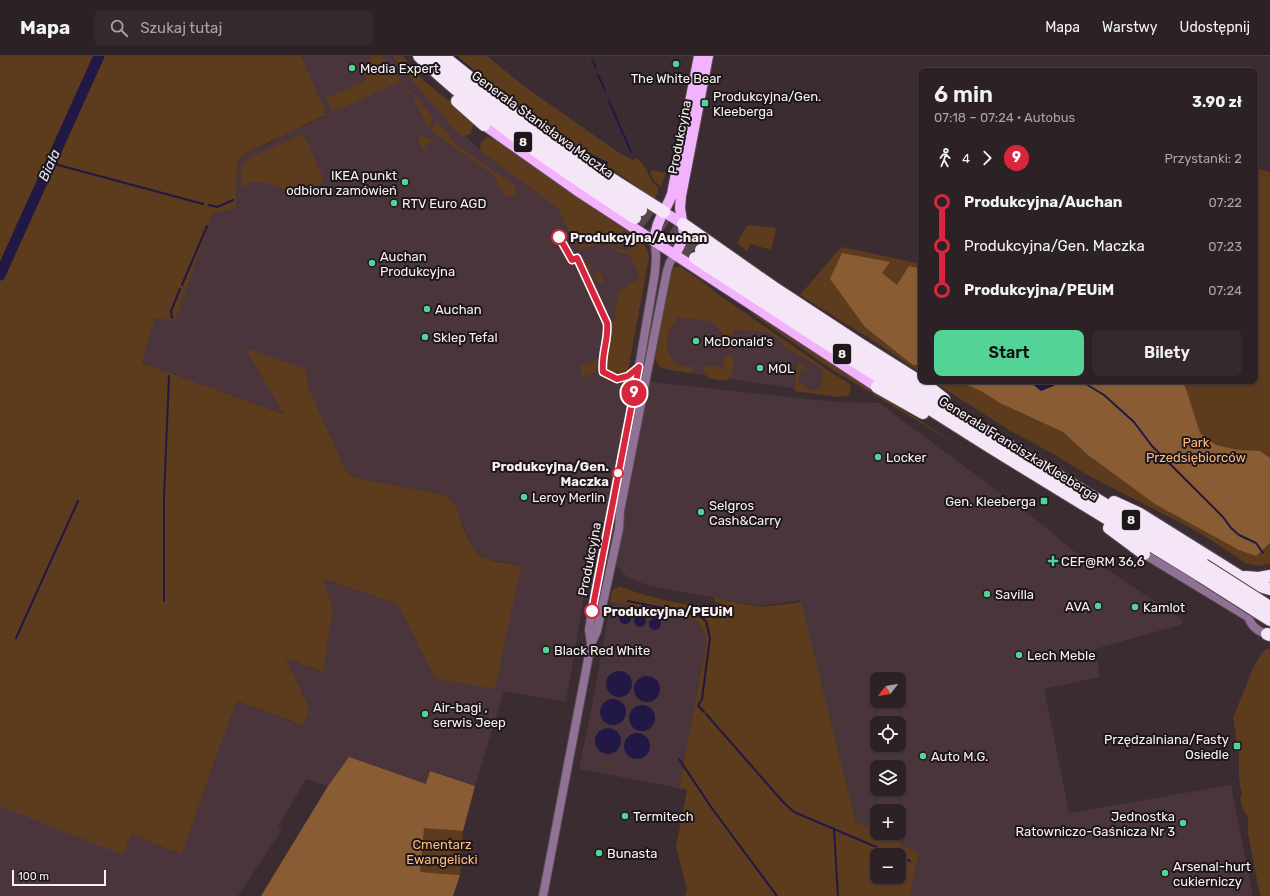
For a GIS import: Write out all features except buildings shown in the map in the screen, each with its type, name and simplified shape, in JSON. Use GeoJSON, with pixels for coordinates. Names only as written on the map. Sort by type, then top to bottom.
{"type":"FeatureCollection","features":[{"type":"Feature","properties":{"kind":"highway"},"geometry":{"type":"LineString","coordinates":[[409,56],[441,88],[484,125]]}},
{"type":"Feature","properties":{"kind":"highway","name":"Generała Stanisława Maczka"},"geometry":{"type":"LineString","coordinates":[[419,56],[470,102],[519,139],[638,214],[483,101],[432,56]]}},
{"type":"Feature","properties":{"kind":"highway"},"geometry":{"type":"LineString","coordinates":[[443,56],[524,120],[596,169],[664,212]]}},
{"type":"Feature","properties":{"kind":"highway"},"geometry":{"type":"LineString","coordinates":[[683,224],[773,287],[918,380]]}},
{"type":"Feature","properties":{"kind":"highway","name":"Generała Franciszka Kleeberga"},"geometry":{"type":"LineString","coordinates":[[1056,481],[990,447],[854,361],[698,254],[977,426],[1056,481],[1202,570],[1270,607]]}},
{"type":"Feature","properties":{"kind":"highway"},"geometry":{"type":"LineString","coordinates":[[924,384],[977,426]]}},
{"type":"Feature","properties":{"kind":"highway"},"geometry":{"type":"LineString","coordinates":[[877,387],[955,430],[990,447]]}},
{"type":"Feature","properties":{"kind":"highway"},"geometry":{"type":"LineString","coordinates":[[1056,481],[1144,554]]}},
{"type":"Feature","properties":{"kind":"highway"},"geometry":{"type":"LineString","coordinates":[[1056,481],[1076,481],[1107,499],[1140,514],[1257,586],[1270,589]]}},
{"type":"Feature","properties":{"kind":"highway","name":"Generała Franciszka Kleeberga"},"geometry":{"type":"LineString","coordinates":[[1202,570],[1270,620]]}},
{"type":"Feature","properties":{"kind":"highway"},"geometry":{"type":"LineString","coordinates":[[1241,576],[1259,578],[1270,576]]}},
{"type":"Feature","properties":{"kind":"main road","name":"Produkcyjna"},"geometry":{"type":"LineString","coordinates":[[675,255],[684,234],[680,208],[681,196],[699,81],[699,56]]}},
{"type":"Feature","properties":{"kind":"main road","name":"Produkcyjna"},"geometry":{"type":"LineString","coordinates":[[655,242],[654,233],[672,194],[699,81],[708,56]]}},
{"type":"Feature","properties":{"kind":"main road"},"geometry":{"type":"LineString","coordinates":[[484,125],[541,166],[877,387]]}},
{"type":"Feature","properties":{"kind":"main road"},"geometry":{"type":"LineString","coordinates":[[664,212],[683,224]]}},
{"type":"Feature","properties":{"kind":"street","name":"Produkcyjna"},"geometry":{"type":"LineString","coordinates":[[591,644],[589,630],[654,281],[656,257],[655,242]]}},
{"type":"Feature","properties":{"kind":"street","name":"Produkcyjna"},"geometry":{"type":"LineString","coordinates":[[543,896],[591,644],[597,631],[609,578],[620,511],[667,271],[670,262],[675,255]]}},
{"type":"Feature","properties":{"kind":"street"},"geometry":{"type":"LineString","coordinates":[[1144,554],[1248,617]]}},
{"type":"Feature","properties":{"kind":"street"},"geometry":{"type":"LineString","coordinates":[[599,575],[609,578]]}},
{"type":"Feature","properties":{"kind":"street"},"geometry":{"type":"LineString","coordinates":[[1269,634],[1256,629],[1251,624],[1247,611],[1250,600],[1258,592],[1270,589]]}},
{"type":"Feature","properties":{"kind":"shaded area"},"geometry":{"type":"Polygon","coordinates":[[[301,56],[391,56],[463,134],[483,152],[566,194],[640,242],[649,254],[625,379],[835,402],[879,403],[1034,518],[1075,552],[1111,572],[1181,619],[1183,624],[1095,649],[1100,677],[1044,689],[1069,813],[1231,785],[1253,896],[910,896],[919,853],[902,846],[901,840],[906,840],[906,804],[870,804],[870,825],[867,826],[856,822],[800,600],[760,606],[649,586],[627,577],[618,567],[590,561],[566,702],[504,691],[475,786],[431,771],[426,785],[349,757],[328,786],[306,779],[278,827],[282,829],[238,896],[0,896],[0,643],[216,756],[237,701],[301,725],[310,710],[286,658],[322,672],[333,608],[322,579],[398,604],[417,642],[521,566],[486,559],[476,552],[452,501],[445,495],[357,478],[347,473],[308,387],[306,369],[285,414],[142,363],[155,318],[175,320],[213,213],[236,206],[238,162],[246,153],[270,143],[280,136],[323,117],[301,56]]]}},
{"type":"Feature","properties":{"kind":"shaded area"},"geometry":{"type":"Polygon","coordinates":[[[664,315],[750,318],[829,371],[826,393],[662,369],[664,315]]]}},
{"type":"Feature","properties":{"kind":"shaded area"},"geometry":{"type":"Polygon","coordinates":[[[1033,384],[1056,384],[1053,386],[1041,391],[1033,384]]]}},
{"type":"Feature","properties":{"kind":"shaded area"},"geometry":{"type":"Polygon","coordinates":[[[611,602],[622,603],[697,621],[707,638],[679,788],[579,769],[611,602]]]}},
{"type":"Feature","properties":{"kind":"shaded area"},"geometry":{"type":"Polygon","coordinates":[[[623,612],[627,612],[631,618],[627,624],[623,624],[619,620],[619,616],[623,612]]]}},
{"type":"Feature","properties":{"kind":"shaded area"},"geometry":{"type":"Polygon","coordinates":[[[638,615],[642,615],[646,621],[642,627],[638,627],[634,623],[634,619],[638,615]]]}},
{"type":"Feature","properties":{"kind":"shaded area"},"geometry":{"type":"Polygon","coordinates":[[[653,618],[657,618],[661,624],[657,630],[653,630],[649,626],[649,622],[653,618]]]}},
{"type":"Feature","properties":{"kind":"shaded area"},"geometry":{"type":"Polygon","coordinates":[[[619,671],[628,675],[632,684],[628,693],[619,697],[610,693],[606,684],[610,675],[619,671]]]}},
{"type":"Feature","properties":{"kind":"shaded area"},"geometry":{"type":"Polygon","coordinates":[[[647,676],[656,680],[660,689],[656,698],[647,702],[638,698],[634,689],[638,680],[647,676]]]}},
{"type":"Feature","properties":{"kind":"shaded area"},"geometry":{"type":"Polygon","coordinates":[[[613,699],[622,703],[626,712],[622,721],[613,725],[604,721],[600,712],[604,703],[613,699]]]}},
{"type":"Feature","properties":{"kind":"shaded area"},"geometry":{"type":"Polygon","coordinates":[[[642,705],[651,709],[655,718],[651,727],[642,731],[633,727],[629,718],[633,709],[642,705]]]}},
{"type":"Feature","properties":{"kind":"shaded area"},"geometry":{"type":"Polygon","coordinates":[[[608,728],[617,732],[621,741],[617,750],[608,754],[599,750],[595,741],[599,732],[608,728]]]}},
{"type":"Feature","properties":{"kind":"shaded area"},"geometry":{"type":"Polygon","coordinates":[[[637,733],[646,737],[650,746],[646,755],[637,759],[628,755],[624,746],[628,737],[637,733]]]}},
{"type":"Feature","properties":{"kind":"green space"},"geometry":{"type":"Polygon","coordinates":[[[0,56],[301,56],[325,110],[325,115],[246,153],[238,161],[236,207],[219,213],[213,213],[175,321],[155,318],[142,363],[284,414],[245,348],[306,369],[308,387],[347,473],[357,478],[445,495],[456,507],[469,541],[481,556],[490,560],[521,566],[495,689],[435,678],[398,604],[323,579],[333,608],[323,672],[286,658],[310,710],[302,725],[237,701],[182,854],[131,834],[123,855],[0,806],[0,56]]]}},
{"type":"Feature","properties":{"kind":"green space"},"geometry":{"type":"Polygon","coordinates":[[[371,56],[382,56],[402,81],[338,110],[331,109],[325,94],[326,93],[328,97],[366,81],[364,75],[371,56]]]}},
{"type":"Feature","properties":{"kind":"green space"},"geometry":{"type":"Polygon","coordinates":[[[392,56],[403,56],[423,80],[469,117],[473,125],[471,133],[464,136],[456,132],[392,56]]]}},
{"type":"Feature","properties":{"kind":"green space"},"geometry":{"type":"Polygon","coordinates":[[[449,56],[487,56],[525,87],[618,152],[633,160],[637,158],[645,167],[651,180],[658,188],[655,199],[610,168],[608,170],[558,140],[449,56]]]}},
{"type":"Feature","properties":{"kind":"green space"},"geometry":{"type":"Polygon","coordinates":[[[408,89],[412,92],[432,116],[430,124],[424,127],[426,124],[411,92],[408,93],[406,90],[408,89]]]}},
{"type":"Feature","properties":{"kind":"green space"},"geometry":{"type":"Polygon","coordinates":[[[436,121],[459,147],[514,185],[516,190],[515,195],[509,197],[506,196],[492,174],[430,130],[434,127],[436,121]]]}},
{"type":"Feature","properties":{"kind":"green space"},"geometry":{"type":"Polygon","coordinates":[[[302,134],[323,177],[320,184],[300,193],[290,192],[268,183],[255,181],[248,183],[241,188],[241,168],[249,158],[302,134]]]}},
{"type":"Feature","properties":{"kind":"green space"},"geometry":{"type":"Polygon","coordinates":[[[422,135],[436,143],[435,145],[434,146],[432,142],[424,146],[426,150],[423,151],[418,140],[422,135]]]}},
{"type":"Feature","properties":{"kind":"green space"},"geometry":{"type":"Polygon","coordinates":[[[487,137],[495,139],[636,235],[636,238],[624,231],[621,234],[626,240],[623,246],[598,237],[575,244],[558,208],[482,152],[480,149],[481,142],[487,137]]]}},
{"type":"Feature","properties":{"kind":"green space","name":"Park Przedsiębiorców"},"geometry":{"type":"Polygon","coordinates":[[[1258,169],[1270,172],[1270,564],[1258,566],[1245,563],[1187,526],[1091,477],[1057,456],[1009,430],[937,384],[1258,384],[1258,169]]]}},
{"type":"Feature","properties":{"kind":"green space"},"geometry":{"type":"Polygon","coordinates":[[[653,170],[666,173],[661,187],[653,179],[650,172],[653,170]]]}},
{"type":"Feature","properties":{"kind":"green space"},"geometry":{"type":"Polygon","coordinates":[[[747,225],[776,228],[771,250],[751,244],[747,251],[737,243],[747,225]]]}},
{"type":"Feature","properties":{"kind":"green space"},"geometry":{"type":"Polygon","coordinates":[[[639,239],[647,249],[649,258],[628,370],[626,374],[621,376],[615,375],[607,368],[606,352],[613,320],[615,321],[616,318],[614,317],[618,293],[622,288],[627,287],[627,285],[638,280],[638,271],[629,254],[620,253],[603,243],[583,250],[576,247],[598,241],[605,242],[624,250],[629,249],[639,239]]]}},
{"type":"Feature","properties":{"kind":"green space"},"geometry":{"type":"Polygon","coordinates":[[[841,247],[918,263],[918,371],[880,345],[800,295],[841,247]]]}},
{"type":"Feature","properties":{"kind":"green space"},"geometry":{"type":"Polygon","coordinates":[[[842,253],[890,262],[882,273],[897,285],[909,266],[918,268],[918,365],[913,365],[865,327],[830,279],[842,253]]]}},
{"type":"Feature","properties":{"kind":"green space"},"geometry":{"type":"Polygon","coordinates":[[[582,259],[592,267],[589,273],[588,272],[582,259]]]}},
{"type":"Feature","properties":{"kind":"green space"},"geometry":{"type":"Polygon","coordinates":[[[679,266],[850,384],[851,390],[848,396],[838,397],[794,391],[798,364],[802,363],[806,368],[806,370],[801,369],[799,383],[804,384],[809,390],[817,390],[821,386],[823,377],[821,368],[785,347],[779,340],[768,333],[733,329],[732,349],[727,349],[722,333],[716,328],[714,322],[679,317],[674,319],[676,323],[669,332],[667,351],[674,364],[694,367],[691,372],[687,373],[659,367],[655,358],[672,271],[674,268],[679,266]]]}},
{"type":"Feature","properties":{"kind":"green space"},"geometry":{"type":"Polygon","coordinates":[[[599,270],[605,283],[601,285],[589,273],[594,276],[599,270]]]}},
{"type":"Feature","properties":{"kind":"green space"},"geometry":{"type":"Polygon","coordinates":[[[749,312],[764,319],[976,456],[833,370],[749,312]]]}},
{"type":"Feature","properties":{"kind":"green space"},"geometry":{"type":"Polygon","coordinates":[[[728,355],[734,358],[733,373],[728,380],[711,378],[705,374],[704,367],[718,366],[720,368],[725,363],[723,360],[728,355]]]}},
{"type":"Feature","properties":{"kind":"green space"},"geometry":{"type":"Polygon","coordinates":[[[597,360],[596,372],[581,378],[581,365],[597,360]]]}},
{"type":"Feature","properties":{"kind":"green space","name":"Park Przedsiębiorców"},"geometry":{"type":"Polygon","coordinates":[[[965,384],[1033,384],[1041,391],[1056,384],[1184,384],[1200,433],[1216,445],[1238,450],[1260,451],[1270,458],[1270,543],[1256,556],[1239,550],[1155,504],[1088,455],[1063,432],[1000,403],[981,391],[965,384]]]}},
{"type":"Feature","properties":{"kind":"green space"},"geometry":{"type":"Polygon","coordinates":[[[619,586],[656,598],[719,610],[720,603],[715,602],[714,598],[761,607],[801,602],[856,822],[867,826],[870,825],[870,840],[901,840],[902,846],[919,852],[910,896],[685,896],[687,889],[676,847],[687,790],[679,788],[707,638],[697,621],[622,603],[610,602],[612,590],[618,588],[619,586]]]}},
{"type":"Feature","properties":{"kind":"green space"},"geometry":{"type":"Polygon","coordinates":[[[1266,649],[1270,649],[1270,896],[1260,896],[1248,834],[1248,817],[1242,808],[1240,796],[1242,795],[1239,779],[1239,756],[1233,718],[1253,668],[1261,654],[1266,649]]]}},
{"type":"Feature","properties":{"kind":"green space"},"geometry":{"type":"Polygon","coordinates":[[[349,757],[426,784],[430,771],[475,786],[463,831],[424,828],[420,872],[460,875],[453,896],[261,896],[328,786],[349,757]]]}},
{"type":"Feature","properties":{"kind":"green space","name":"Cmentarz Ewangelicki"},"geometry":{"type":"Polygon","coordinates":[[[424,827],[463,831],[460,875],[420,872],[424,827]]]}},
{"type":"Feature","properties":{"kind":"waterway","name":"Biała"},"geometry":{"type":"LineString","coordinates":[[0,275],[99,56]]}},
{"type":"Feature","properties":{"kind":"waterway"},"geometry":{"type":"LineString","coordinates":[[455,56],[502,95],[541,124],[584,152],[607,163]]}},
{"type":"Feature","properties":{"kind":"waterway"},"geometry":{"type":"LineString","coordinates":[[592,60],[596,67]]}},
{"type":"Feature","properties":{"kind":"waterway"},"geometry":{"type":"LineString","coordinates":[[598,75],[605,90]]}},
{"type":"Feature","properties":{"kind":"waterway"},"geometry":{"type":"LineString","coordinates":[[609,101],[631,152]]}},
{"type":"Feature","properties":{"kind":"waterway"},"geometry":{"type":"LineString","coordinates":[[51,163],[203,204]]}},
{"type":"Feature","properties":{"kind":"waterway"},"geometry":{"type":"LineString","coordinates":[[209,205],[217,207],[233,200]]}},
{"type":"Feature","properties":{"kind":"waterway"},"geometry":{"type":"LineString","coordinates":[[182,285],[207,226]]}},
{"type":"Feature","properties":{"kind":"waterway"},"geometry":{"type":"LineString","coordinates":[[172,318],[171,311],[180,289]]}},
{"type":"Feature","properties":{"kind":"waterway"},"geometry":{"type":"LineString","coordinates":[[164,601],[164,498],[169,376]]}},
{"type":"Feature","properties":{"kind":"waterway"},"geometry":{"type":"LineString","coordinates":[[1086,384],[1104,395],[1134,422],[1152,446],[1223,517],[1231,528],[1239,535],[1256,543],[1263,553]]}},
{"type":"Feature","properties":{"kind":"waterway"},"geometry":{"type":"LineString","coordinates":[[16,638],[78,501]]}},
{"type":"Feature","properties":{"kind":"waterway"},"geometry":{"type":"LineString","coordinates":[[628,601],[698,615],[706,621],[710,638],[702,699],[698,705],[704,712]]}},
{"type":"Feature","properties":{"kind":"waterway"},"geometry":{"type":"LineString","coordinates":[[706,714],[784,803],[794,812],[879,848]]}},
{"type":"Feature","properties":{"kind":"waterway"},"geometry":{"type":"LineString","coordinates":[[679,759],[711,807],[777,896]]}},
{"type":"Feature","properties":{"kind":"waterway"},"geometry":{"type":"LineString","coordinates":[[834,829],[838,896]]}},
{"type":"Feature","properties":{"kind":"waterway"},"geometry":{"type":"LineString","coordinates":[[906,860],[910,861]]}},
{"type":"Feature","properties":{"kind":"tunnel"},"geometry":{"type":"LineString","coordinates":[[641,210],[701,250]]}},
{"type":"Feature","properties":{"kind":"tunnel"},"geometry":{"type":"LineString","coordinates":[[635,218],[695,258]]}},
{"type":"Feature","properties":{"kind":"bus line","name":"9"},"geometry":{"type":"LineString","coordinates":[[559,237],[564,249],[572,260],[577,258],[607,323],[608,330],[602,361],[603,372],[617,379],[628,376],[639,367],[592,611]]}},
{"type":"Feature","properties":{"kind":"place","name":"The White Bear"},"geometry":{"type":"Point","coordinates":[676,64]}},
{"type":"Feature","properties":{"kind":"place","name":"Media Expert"},"geometry":{"type":"Point","coordinates":[352,68]}},
{"type":"Feature","properties":{"kind":"place","name":"Produkcyjna/Gen. Kleeberga"},"geometry":{"type":"Point","coordinates":[705,103]}},
{"type":"Feature","properties":{"kind":"place","name":"IKEA punkt odbioru zamówień"},"geometry":{"type":"Point","coordinates":[405,182]}},
{"type":"Feature","properties":{"kind":"place","name":"RTV Euro AGD"},"geometry":{"type":"Point","coordinates":[394,203]}},
{"type":"Feature","properties":{"kind":"place","name":"Produkcyjna/Auchan"},"geometry":{"type":"Point","coordinates":[559,237]}},
{"type":"Feature","properties":{"kind":"place","name":"Auchan Produkcyjna"},"geometry":{"type":"Point","coordinates":[372,263]}},
{"type":"Feature","properties":{"kind":"place","name":"Auchan"},"geometry":{"type":"Point","coordinates":[427,309]}},
{"type":"Feature","properties":{"kind":"place","name":"Sklep Tefal"},"geometry":{"type":"Point","coordinates":[425,337]}},
{"type":"Feature","properties":{"kind":"place","name":"McDonald's"},"geometry":{"type":"Point","coordinates":[696,341]}},
{"type":"Feature","properties":{"kind":"place","name":"MOL"},"geometry":{"type":"Point","coordinates":[760,368]}},
{"type":"Feature","properties":{"kind":"place","name":"Locker"},"geometry":{"type":"Point","coordinates":[878,457]}},
{"type":"Feature","properties":{"kind":"place","name":"Produkcyjna/Gen. Maczka"},"geometry":{"type":"Point","coordinates":[618,473]}},
{"type":"Feature","properties":{"kind":"place","name":"Leroy Merlin"},"geometry":{"type":"Point","coordinates":[524,497]}},
{"type":"Feature","properties":{"kind":"place","name":"Gen. Kleeberga"},"geometry":{"type":"Point","coordinates":[1044,501]}},
{"type":"Feature","properties":{"kind":"place","name":"Selgros Cash&Carry"},"geometry":{"type":"Point","coordinates":[701,512]}},
{"type":"Feature","properties":{"kind":"place","name":"CEF@RM 36,6"},"geometry":{"type":"Point","coordinates":[1053,561]}},
{"type":"Feature","properties":{"kind":"place","name":"Savilla"},"geometry":{"type":"Point","coordinates":[987,594]}},
{"type":"Feature","properties":{"kind":"place","name":"AVA"},"geometry":{"type":"Point","coordinates":[1098,606]}},
{"type":"Feature","properties":{"kind":"place","name":"Kamlot"},"geometry":{"type":"Point","coordinates":[1135,607]}},
{"type":"Feature","properties":{"kind":"place","name":"Produkcyjna/PEUiM"},"geometry":{"type":"Point","coordinates":[592,611]}},
{"type":"Feature","properties":{"kind":"place","name":"Black Red White"},"geometry":{"type":"Point","coordinates":[546,650]}},
{"type":"Feature","properties":{"kind":"place","name":"Lech Meble"},"geometry":{"type":"Point","coordinates":[1019,655]}},
{"type":"Feature","properties":{"kind":"place","name":"Air-bagi , serwis Jeep"},"geometry":{"type":"Point","coordinates":[425,714]}},
{"type":"Feature","properties":{"kind":"place","name":"Przędzalniana/Fasty Osiedle"},"geometry":{"type":"Point","coordinates":[1237,746]}},
{"type":"Feature","properties":{"kind":"place","name":"Auto M.G."},"geometry":{"type":"Point","coordinates":[923,756]}},
{"type":"Feature","properties":{"kind":"place","name":"Termitech"},"geometry":{"type":"Point","coordinates":[625,816]}},
{"type":"Feature","properties":{"kind":"place","name":"Jednostka Ratowniczo-Gaśnicza Nr 3"},"geometry":{"type":"Point","coordinates":[1183,823]}},
{"type":"Feature","properties":{"kind":"place","name":"Bunasta"},"geometry":{"type":"Point","coordinates":[599,853]}},
{"type":"Feature","properties":{"kind":"place","name":"Arsenal-hurt cukierniczy"},"geometry":{"type":"Point","coordinates":[1165,873]}}]}
